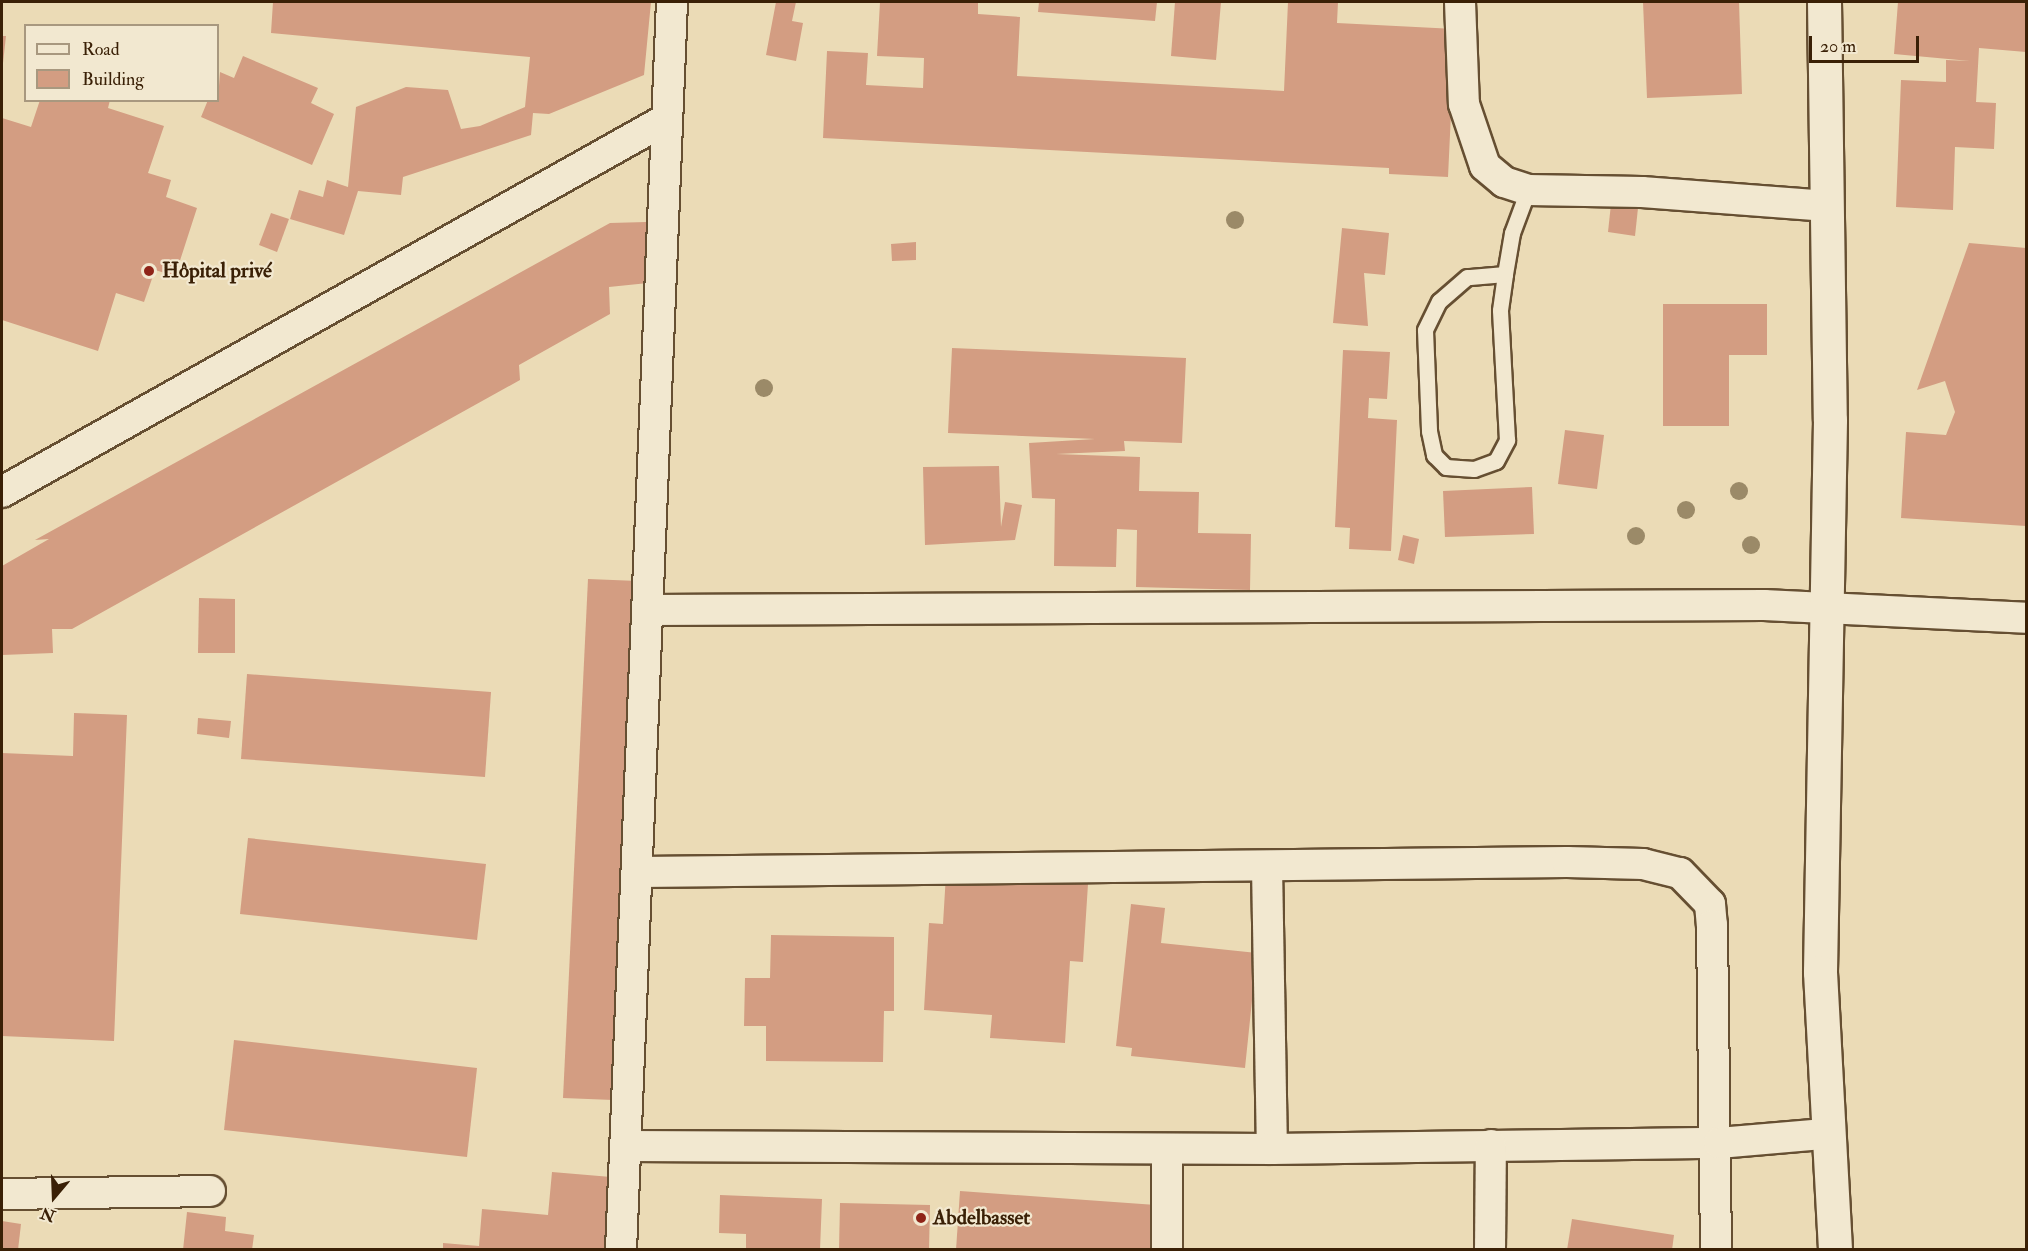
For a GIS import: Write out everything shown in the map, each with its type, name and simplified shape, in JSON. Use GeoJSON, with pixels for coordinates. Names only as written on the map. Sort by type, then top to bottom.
{"type":"FeatureCollection","features":[{"type":"Feature","properties":{"kind":"main road"},"geometry":{"type":"LineString","coordinates":[[1824,2],[1827,206],[1820,972],[1825,1134],[1835,1250]]}},
{"type":"Feature","properties":{"kind":"street"},"geometry":{"type":"LineString","coordinates":[[621,1250],[640,872],[665,120],[672,2]]}},
{"type":"Feature","properties":{"kind":"street"},"geometry":{"type":"LineString","coordinates":[[1460,2],[1464,104],[1475,143],[1485,166],[1504,182],[1528,190],[1642,192],[1827,206]]}},
{"type":"Feature","properties":{"kind":"street"},"geometry":{"type":"LineString","coordinates":[[2,492],[665,120]]}},
{"type":"Feature","properties":{"kind":"street"},"geometry":{"type":"LineString","coordinates":[[650,610],[1764,605],[1825,611],[2026,618]]}},
{"type":"Feature","properties":{"kind":"street"},"geometry":{"type":"LineString","coordinates":[[640,872],[1610,863],[1680,873],[1710,904],[1719,1143],[1716,1250]]}},
{"type":"Feature","properties":{"kind":"street"},"geometry":{"type":"LineString","coordinates":[[1267,866],[1272,1149]]}},
{"type":"Feature","properties":{"kind":"street"},"geometry":{"type":"LineString","coordinates":[[627,1146],[1272,1149],[1719,1143],[1825,1134]]}},
{"type":"Feature","properties":{"kind":"street"},"geometry":{"type":"LineString","coordinates":[[1490,1250],[1491,1145]]}},
{"type":"Feature","properties":{"kind":"street"},"geometry":{"type":"LineString","coordinates":[[1167,1149],[1167,1250]]}},
{"type":"Feature","properties":{"kind":"street"},"geometry":{"type":"LineString","coordinates":[[2,1194],[210,1191]]}},
{"type":"Feature","properties":{"kind":"lane"},"geometry":{"type":"LineString","coordinates":[[1505,274],[1467,277],[1439,301],[1425,330],[1429,431],[1434,455],[1446,467],[1474,469],[1496,461],[1507,440],[1500,310],[1512,232],[1528,190]]}},
{"type":"Feature","properties":{"kind":"building"},"geometry":{"type":"Polygon","coordinates":[[[273,2],[651,2],[644,75],[549,114],[533,113],[531,135],[403,177],[401,195],[358,191],[344,235],[290,219],[299,190],[323,197],[327,180],[348,187],[356,107],[406,87],[448,90],[461,129],[480,126],[525,107],[530,57],[271,33],[273,2]]]}},
{"type":"Feature","properties":{"kind":"building"},"geometry":{"type":"Polygon","coordinates":[[[776,2],[796,2],[792,21],[803,23],[796,61],[766,55],[776,2]]]}},
{"type":"Feature","properties":{"kind":"building"},"geometry":{"type":"Polygon","coordinates":[[[880,2],[978,2],[978,14],[1020,17],[1017,76],[1284,91],[1288,2],[1338,2],[1337,23],[1455,29],[1448,177],[1389,174],[1389,168],[823,138],[827,51],[868,53],[866,85],[923,88],[924,58],[877,56],[880,2]]]}},
{"type":"Feature","properties":{"kind":"building"},"geometry":{"type":"Polygon","coordinates":[[[1039,2],[1157,2],[1155,21],[1038,12],[1039,2]]]}},
{"type":"Feature","properties":{"kind":"building"},"geometry":{"type":"Polygon","coordinates":[[[1175,2],[1221,2],[1216,60],[1171,56],[1175,2]]]}},
{"type":"Feature","properties":{"kind":"building"},"geometry":{"type":"Polygon","coordinates":[[[1643,2],[1739,2],[1742,94],[1647,98],[1643,2]]]}},
{"type":"Feature","properties":{"kind":"building"},"geometry":{"type":"Polygon","coordinates":[[[1898,2],[2026,2],[2026,52],[1979,48],[1976,102],[1996,103],[1994,149],[1955,147],[1953,210],[1896,207],[1901,80],[1946,82],[1946,60],[1970,61],[1894,54],[1898,2]]]}},
{"type":"Feature","properties":{"kind":"building"},"geometry":{"type":"Polygon","coordinates":[[[2,36],[6,36],[3,63],[2,63],[2,36]]]}},
{"type":"Feature","properties":{"kind":"building"},"geometry":{"type":"Polygon","coordinates":[[[243,56],[318,88],[311,103],[334,114],[312,165],[201,117],[207,102],[219,102],[220,72],[234,78],[243,56]]]}},
{"type":"Feature","properties":{"kind":"building"},"geometry":{"type":"Polygon","coordinates":[[[39,102],[110,102],[108,108],[164,126],[148,173],[171,180],[166,197],[197,208],[175,276],[155,270],[144,302],[116,293],[98,351],[2,320],[2,118],[31,127],[39,102]]]}},
{"type":"Feature","properties":{"kind":"building"},"geometry":{"type":"Polygon","coordinates":[[[1611,204],[1638,208],[1635,236],[1608,232],[1611,204]]]}},
{"type":"Feature","properties":{"kind":"building"},"geometry":{"type":"Polygon","coordinates":[[[271,213],[289,219],[277,252],[259,245],[271,213]]]}},
{"type":"Feature","properties":{"kind":"building"},"geometry":{"type":"Polygon","coordinates":[[[646,222],[648,283],[609,287],[610,314],[519,365],[520,380],[72,629],[52,629],[53,653],[2,655],[2,566],[49,539],[35,540],[610,223],[646,222]]]}},
{"type":"Feature","properties":{"kind":"building"},"geometry":{"type":"Polygon","coordinates":[[[1342,228],[1389,233],[1385,275],[1364,273],[1368,326],[1333,323],[1342,228]]]}},
{"type":"Feature","properties":{"kind":"building"},"geometry":{"type":"Polygon","coordinates":[[[916,242],[916,260],[892,261],[891,244],[916,242]]]}},
{"type":"Feature","properties":{"kind":"building"},"geometry":{"type":"Polygon","coordinates":[[[1969,243],[2026,248],[2026,526],[1901,518],[1906,432],[1946,435],[1955,412],[1945,381],[1917,390],[1969,243]]]}},
{"type":"Feature","properties":{"kind":"building"},"geometry":{"type":"Polygon","coordinates":[[[1663,304],[1767,304],[1767,355],[1729,355],[1729,426],[1663,426],[1663,304]]]}},
{"type":"Feature","properties":{"kind":"building"},"geometry":{"type":"Polygon","coordinates":[[[952,348],[1186,358],[1182,443],[1124,441],[1125,451],[1056,454],[1140,457],[1139,491],[1199,492],[1198,533],[1251,534],[1250,590],[1136,587],[1137,530],[1117,529],[1116,567],[1054,566],[1055,499],[1032,498],[1029,443],[1095,439],[948,433],[952,348]]]}},
{"type":"Feature","properties":{"kind":"building"},"geometry":{"type":"Polygon","coordinates":[[[1343,350],[1390,352],[1387,399],[1369,398],[1368,418],[1397,420],[1391,551],[1349,549],[1350,528],[1335,527],[1343,350]]]}},
{"type":"Feature","properties":{"kind":"building"},"geometry":{"type":"Polygon","coordinates":[[[1565,430],[1604,435],[1597,489],[1558,484],[1565,430]]]}},
{"type":"Feature","properties":{"kind":"building"},"geometry":{"type":"Polygon","coordinates":[[[999,466],[1001,527],[1005,502],[1022,505],[1015,540],[925,545],[923,467],[999,466]]]}},
{"type":"Feature","properties":{"kind":"building"},"geometry":{"type":"Polygon","coordinates":[[[1532,487],[1534,534],[1445,537],[1443,491],[1532,487]]]}},
{"type":"Feature","properties":{"kind":"building"},"geometry":{"type":"Polygon","coordinates":[[[1403,535],[1419,539],[1414,564],[1398,560],[1403,535]]]}},
{"type":"Feature","properties":{"kind":"building"},"geometry":{"type":"Polygon","coordinates":[[[588,579],[638,581],[613,1100],[563,1098],[588,579]]]}},
{"type":"Feature","properties":{"kind":"building"},"geometry":{"type":"Polygon","coordinates":[[[199,598],[235,599],[235,653],[198,653],[199,598]]]}},
{"type":"Feature","properties":{"kind":"building"},"geometry":{"type":"Polygon","coordinates":[[[247,674],[491,692],[485,777],[241,759],[247,674]]]}},
{"type":"Feature","properties":{"kind":"building"},"geometry":{"type":"Polygon","coordinates":[[[74,713],[127,715],[114,1041],[2,1036],[2,753],[73,756],[74,713]]]}},
{"type":"Feature","properties":{"kind":"building"},"geometry":{"type":"Polygon","coordinates":[[[198,718],[231,721],[229,738],[197,734],[198,718]]]}},
{"type":"Feature","properties":{"kind":"building"},"geometry":{"type":"Polygon","coordinates":[[[248,838],[486,864],[477,940],[240,914],[248,838]]]}},
{"type":"Feature","properties":{"kind":"building"},"geometry":{"type":"Polygon","coordinates":[[[946,874],[1088,884],[1083,962],[1070,961],[1065,1043],[990,1038],[992,1015],[924,1010],[929,923],[943,924],[946,874]]]}},
{"type":"Feature","properties":{"kind":"building"},"geometry":{"type":"Polygon","coordinates":[[[1131,904],[1165,908],[1161,943],[1257,953],[1245,1068],[1131,1056],[1132,1048],[1116,1046],[1131,904]]]}},
{"type":"Feature","properties":{"kind":"building"},"geometry":{"type":"Polygon","coordinates":[[[771,935],[894,937],[894,1011],[884,1011],[883,1062],[766,1061],[766,1026],[744,1026],[745,978],[770,978],[771,935]]]}},
{"type":"Feature","properties":{"kind":"building"},"geometry":{"type":"Polygon","coordinates":[[[234,1040],[477,1068],[467,1157],[224,1130],[234,1040]]]}},
{"type":"Feature","properties":{"kind":"building"},"geometry":{"type":"Polygon","coordinates":[[[552,1172],[611,1177],[606,1250],[443,1250],[443,1243],[479,1246],[482,1209],[548,1215],[552,1172]]]}},
{"type":"Feature","properties":{"kind":"building"},"geometry":{"type":"Polygon","coordinates":[[[960,1191],[1184,1207],[1181,1250],[956,1250],[960,1191]]]}},
{"type":"Feature","properties":{"kind":"building"},"geometry":{"type":"Polygon","coordinates":[[[720,1195],[822,1199],[820,1250],[746,1250],[746,1234],[719,1233],[720,1195]]]}},
{"type":"Feature","properties":{"kind":"building"},"geometry":{"type":"Polygon","coordinates":[[[840,1203],[930,1205],[929,1250],[839,1250],[840,1203]]]}},
{"type":"Feature","properties":{"kind":"building"},"geometry":{"type":"Polygon","coordinates":[[[187,1212],[226,1217],[225,1231],[254,1235],[252,1250],[183,1250],[187,1212]]]}},
{"type":"Feature","properties":{"kind":"building"},"geometry":{"type":"Polygon","coordinates":[[[1572,1219],[1674,1235],[1672,1250],[1567,1250],[1572,1219]]]}},
{"type":"Feature","properties":{"kind":"building"},"geometry":{"type":"Polygon","coordinates":[[[2,1221],[21,1224],[18,1250],[2,1250],[2,1221]]]}},
{"type":"Feature","properties":{"kind":"place","name":"Hôpital privé"},"geometry":{"type":"Point","coordinates":[149,271]}},
{"type":"Feature","properties":{"kind":"place","name":"Abdelbasset"},"geometry":{"type":"Point","coordinates":[921,1218]}}]}
